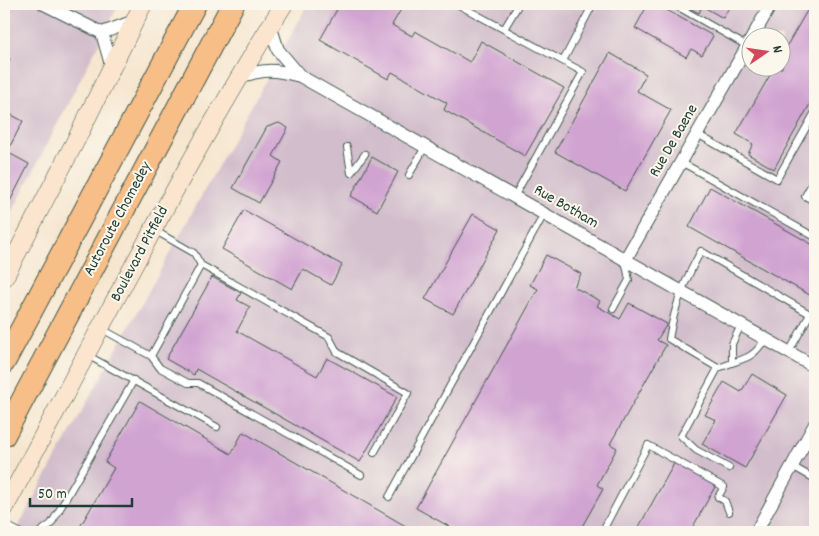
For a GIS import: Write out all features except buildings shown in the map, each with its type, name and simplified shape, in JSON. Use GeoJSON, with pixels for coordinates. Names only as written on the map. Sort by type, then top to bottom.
{"type":"FeatureCollection","features":[{"type":"Feature","properties":{"kind":"highway","name":"Autoroute Chomedey"},"geometry":{"type":"LineString","coordinates":[[4,362],[195,4]]}},
{"type":"Feature","properties":{"kind":"highway","name":"Autoroute Chomedey"},"geometry":{"type":"LineString","coordinates":[[4,435],[233,4]]}},
{"type":"Feature","properties":{"kind":"main road"},"geometry":{"type":"LineString","coordinates":[[4,278],[77,138],[143,4]]}},
{"type":"Feature","properties":{"kind":"main road","name":"Boulevard Pitfield"},"geometry":{"type":"LineString","coordinates":[[4,509],[153,229],[238,77],[284,4]]}},
{"type":"Feature","properties":{"kind":"street"},"geometry":{"type":"LineString","coordinates":[[44,4],[102,32],[134,22]]}},
{"type":"Feature","properties":{"kind":"street","name":"Rue De Baene"},"geometry":{"type":"LineString","coordinates":[[757,28],[770,4]]}},
{"type":"Feature","properties":{"kind":"street","name":"Rue Botham"},"geometry":{"type":"LineString","coordinates":[[270,25],[278,50],[300,76]]}},
{"type":"Feature","properties":{"kind":"street"},"geometry":{"type":"LineString","coordinates":[[102,32],[112,68]]}},
{"type":"Feature","properties":{"kind":"street","name":"Rue De Baene"},"geometry":{"type":"LineString","coordinates":[[625,260],[742,54]]}},
{"type":"Feature","properties":{"kind":"street","name":"Rue Botham"},"geometry":{"type":"LineString","coordinates":[[238,77],[267,70],[278,70],[300,76],[815,367]]}},
{"type":"Feature","properties":{"kind":"street"},"geometry":{"type":"LineString","coordinates":[[756,532],[815,424]]}},
{"type":"Feature","properties":{"kind":"lane"},"geometry":{"type":"LineString","coordinates":[[457,4],[583,72],[514,197]]}},
{"type":"Feature","properties":{"kind":"lane"},"geometry":{"type":"LineString","coordinates":[[504,29],[519,4]]}},
{"type":"Feature","properties":{"kind":"lane"},"geometry":{"type":"LineString","coordinates":[[563,60],[592,6],[582,4]]}},
{"type":"Feature","properties":{"kind":"lane"},"geometry":{"type":"LineString","coordinates":[[673,4],[742,36]]}},
{"type":"Feature","properties":{"kind":"lane"},"geometry":{"type":"LineString","coordinates":[[696,134],[777,179],[815,112]]}},
{"type":"Feature","properties":{"kind":"lane"},"geometry":{"type":"LineString","coordinates":[[347,147],[351,173],[365,154]]}},
{"type":"Feature","properties":{"kind":"lane"},"geometry":{"type":"LineString","coordinates":[[409,175],[426,147]]}},
{"type":"Feature","properties":{"kind":"lane"},"geometry":{"type":"LineString","coordinates":[[681,162],[815,237]]}},
{"type":"Feature","properties":{"kind":"lane"},"geometry":{"type":"LineString","coordinates":[[815,178],[805,196],[815,202]]}},
{"type":"Feature","properties":{"kind":"lane"},"geometry":{"type":"LineString","coordinates":[[389,497],[544,214]]}},
{"type":"Feature","properties":{"kind":"lane"},"geometry":{"type":"LineString","coordinates":[[153,229],[194,253],[201,265],[329,337],[337,352],[408,393],[374,453]]}},
{"type":"Feature","properties":{"kind":"lane"},"geometry":{"type":"LineString","coordinates":[[718,368],[669,339],[681,291],[701,251],[810,314],[789,352]]}},
{"type":"Feature","properties":{"kind":"lane"},"geometry":{"type":"LineString","coordinates":[[612,309],[629,280],[625,260]]}},
{"type":"Feature","properties":{"kind":"lane"},"geometry":{"type":"LineString","coordinates":[[151,356],[201,265]]}},
{"type":"Feature","properties":{"kind":"lane"},"geometry":{"type":"LineString","coordinates":[[732,363],[732,344],[741,325]]}},
{"type":"Feature","properties":{"kind":"lane"},"geometry":{"type":"LineString","coordinates":[[101,328],[151,356],[160,368],[188,383],[198,383],[361,475]]}},
{"type":"Feature","properties":{"kind":"lane"},"geometry":{"type":"LineString","coordinates":[[729,468],[696,450],[681,436],[718,368],[754,355],[765,338]]}},
{"type":"Feature","properties":{"kind":"lane"},"geometry":{"type":"LineString","coordinates":[[86,355],[218,427]]}},
{"type":"Feature","properties":{"kind":"lane"},"geometry":{"type":"LineString","coordinates":[[40,532],[47,528],[54,519],[134,380]]}},
{"type":"Feature","properties":{"kind":"lane"},"geometry":{"type":"LineString","coordinates":[[602,532],[648,445],[724,487],[718,497],[725,501],[729,512]]}},
{"type":"Feature","properties":{"kind":"lane"},"geometry":{"type":"LineString","coordinates":[[792,466],[815,479]]}},
{"type":"Feature","properties":{"kind":"lane"},"geometry":{"type":"LineString","coordinates":[[4,524],[20,532]]}},
{"type":"Feature","properties":{"kind":"shaded area"},"geometry":{"type":"Polygon","coordinates":[[[4,4],[119,4],[4,228],[4,4]]]}},
{"type":"Feature","properties":{"kind":"shaded area"},"geometry":{"type":"Polygon","coordinates":[[[308,4],[815,4],[815,532],[15,532],[308,4]]]}}]}
